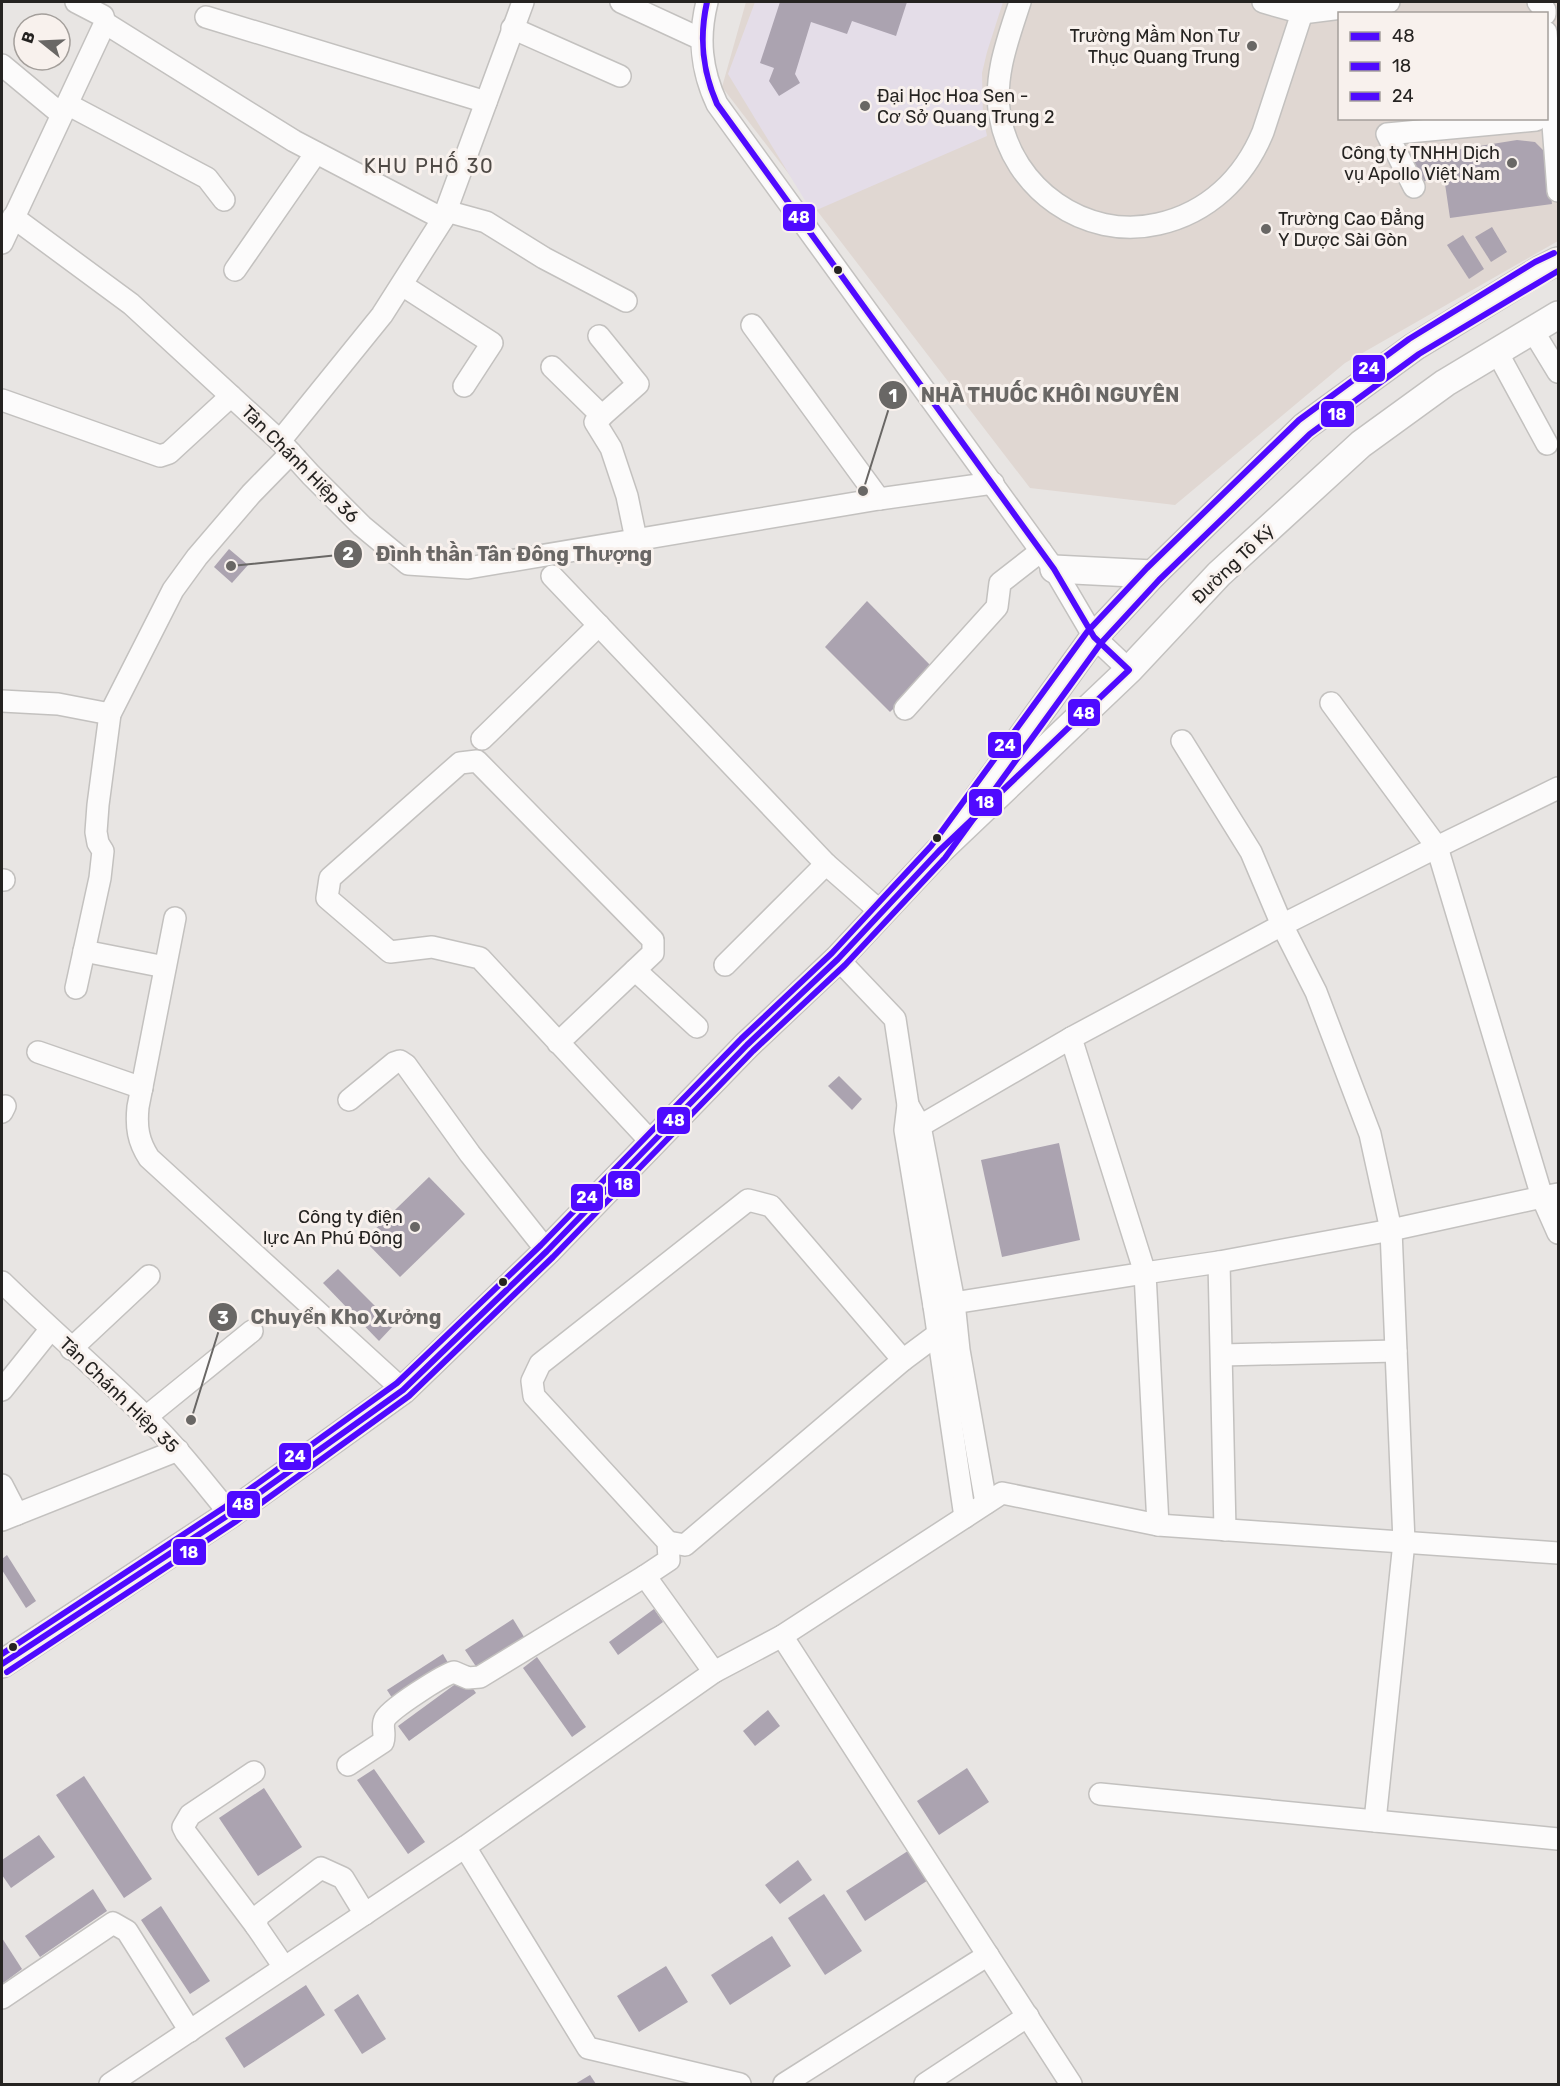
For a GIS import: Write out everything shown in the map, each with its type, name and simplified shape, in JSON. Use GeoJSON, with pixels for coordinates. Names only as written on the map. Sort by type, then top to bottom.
{"type":"FeatureCollection","features":[{"type":"Feature","properties":{"kind":"main road","name":"Đường Tô Ký"},"geometry":{"type":"LineString","coordinates":[[939,851],[1094,637],[1153,574],[1304,427],[1414,347],[1558,261]]}},
{"type":"Feature","properties":{"kind":"main road","name":"Đường Tô Ký"},"geometry":{"type":"LineString","coordinates":[[2,1664],[230,1515],[403,1390],[547,1251],[747,1045],[838,959],[939,851],[1129,670],[1219,574],[1361,444],[1445,383],[1558,315]]}},
{"type":"Feature","properties":{"kind":"main road"},"geometry":{"type":"LineString","coordinates":[[1048,560],[1153,574]]}},
{"type":"Feature","properties":{"kind":"street"},"geometry":{"type":"LineString","coordinates":[[2,243],[105,23],[103,16],[76,2]]}},
{"type":"Feature","properties":{"kind":"street"},"geometry":{"type":"LineString","coordinates":[[76,988],[100,878],[103,851],[98,843],[96,832],[97,814],[110,714],[173,590],[197,557],[251,494],[382,315],[445,215],[523,2]]}},
{"type":"Feature","properties":{"kind":"street"},"geometry":{"type":"LineString","coordinates":[[621,2],[701,39]]}},
{"type":"Feature","properties":{"kind":"street"},"geometry":{"type":"LineString","coordinates":[[707,2],[701,39],[706,78],[724,114],[1048,560],[1094,637],[1129,670]]}},
{"type":"Feature","properties":{"kind":"street"},"geometry":{"type":"LineString","coordinates":[[1020,2],[1002,61],[999,80],[1000,115],[1009,148],[1026,176],[1064,209],[1088,219],[1128,226],[1157,225],[1187,214],[1214,199],[1238,177],[1263,132],[1304,5]]}},
{"type":"Feature","properties":{"kind":"street"},"geometry":{"type":"LineString","coordinates":[[1263,2],[1304,5],[1389,2]]}},
{"type":"Feature","properties":{"kind":"street"},"geometry":{"type":"LineString","coordinates":[[206,17],[486,102]]}},
{"type":"Feature","properties":{"kind":"street"},"geometry":{"type":"LineString","coordinates":[[105,23],[316,153],[445,215],[486,222],[544,258],[626,301]]}},
{"type":"Feature","properties":{"kind":"street"},"geometry":{"type":"LineString","coordinates":[[512,28],[621,76]]}},
{"type":"Feature","properties":{"kind":"street"},"geometry":{"type":"LineString","coordinates":[[2,65],[64,109],[207,178],[224,200]]}},
{"type":"Feature","properties":{"kind":"street"},"geometry":{"type":"LineString","coordinates":[[1414,187],[1387,134],[1542,123],[1558,191]]}},
{"type":"Feature","properties":{"kind":"street"},"geometry":{"type":"LineString","coordinates":[[236,270],[316,153]]}},
{"type":"Feature","properties":{"kind":"street","name":"Tân Chánh Hiệp 36"},"geometry":{"type":"LineString","coordinates":[[13,217],[131,304],[285,447],[362,526],[408,564],[468,568],[879,499],[993,483]]}},
{"type":"Feature","properties":{"kind":"street"},"geometry":{"type":"LineString","coordinates":[[402,285],[492,343],[464,386]]}},
{"type":"Feature","properties":{"kind":"street"},"geometry":{"type":"LineString","coordinates":[[752,325],[879,499]]}},
{"type":"Feature","properties":{"kind":"street"},"geometry":{"type":"LineString","coordinates":[[1533,331],[1558,372]]}},
{"type":"Feature","properties":{"kind":"street"},"geometry":{"type":"LineString","coordinates":[[599,336],[638,384],[595,422],[611,448],[627,496],[636,539]]}},
{"type":"Feature","properties":{"kind":"street"},"geometry":{"type":"LineString","coordinates":[[1497,352],[1547,444]]}},
{"type":"Feature","properties":{"kind":"street"},"geometry":{"type":"LineString","coordinates":[[552,367],[602,416]]}},
{"type":"Feature","properties":{"kind":"street"},"geometry":{"type":"LineString","coordinates":[[2,400],[160,456],[169,453],[231,396]]}},
{"type":"Feature","properties":{"kind":"street"},"geometry":{"type":"LineString","coordinates":[[905,709],[997,607],[1000,583],[1048,560]]}},
{"type":"Feature","properties":{"kind":"street"},"geometry":{"type":"LineString","coordinates":[[552,576],[826,864],[882,913]]}},
{"type":"Feature","properties":{"kind":"street"},"geometry":{"type":"LineString","coordinates":[[482,739],[599,625]]}},
{"type":"Feature","properties":{"kind":"street"},"geometry":{"type":"LineString","coordinates":[[2,701],[58,704],[110,714]]}},
{"type":"Feature","properties":{"kind":"street"},"geometry":{"type":"LineString","coordinates":[[1330,703],[1437,847],[1550,1195],[1558,1233]]}},
{"type":"Feature","properties":{"kind":"street"},"geometry":{"type":"LineString","coordinates":[[1182,741],[1251,852],[1282,925],[1316,992],[1370,1134],[1391,1230],[1404,1542],[1375,1821]]}},
{"type":"Feature","properties":{"kind":"street"},"geometry":{"type":"LineString","coordinates":[[558,1042],[653,953],[653,940],[477,761],[460,763],[330,878],[327,898],[390,952],[432,947],[480,958],[558,1042],[653,1143]]}},
{"type":"Feature","properties":{"kind":"street"},"geometry":{"type":"LineString","coordinates":[[913,1128],[1071,1038],[1282,925],[1558,788]]}},
{"type":"Feature","properties":{"kind":"street"},"geometry":{"type":"LineString","coordinates":[[725,965],[826,864]]}},
{"type":"Feature","properties":{"kind":"street"},"geometry":{"type":"LineString","coordinates":[[175,918],[136,1123],[138,1136],[148,1158],[403,1390]]}},
{"type":"Feature","properties":{"kind":"street"},"geometry":{"type":"LineString","coordinates":[[84,951],[165,967]]}},
{"type":"Feature","properties":{"kind":"street"},"geometry":{"type":"LineString","coordinates":[[838,959],[895,1019],[944,1304],[959,1350],[986,1503]]}},
{"type":"Feature","properties":{"kind":"street"},"geometry":{"type":"LineString","coordinates":[[635,970],[697,1027]]}},
{"type":"Feature","properties":{"kind":"street"},"geometry":{"type":"LineString","coordinates":[[1071,1038],[1145,1273],[1158,1525]]}},
{"type":"Feature","properties":{"kind":"street"},"geometry":{"type":"LineString","coordinates":[[38,1052],[142,1088]]}},
{"type":"Feature","properties":{"kind":"street"},"geometry":{"type":"LineString","coordinates":[[348,1100],[394,1062],[400,1061],[406,1065],[471,1154],[547,1251]]}},
{"type":"Feature","properties":{"kind":"street"},"geometry":{"type":"LineString","coordinates":[[944,1304],[1219,1262],[1391,1230],[1550,1195]]}},
{"type":"Feature","properties":{"kind":"street"},"geometry":{"type":"LineString","coordinates":[[903,1360],[771,1206],[748,1200],[540,1364],[532,1381],[534,1396],[668,1542],[685,1545],[903,1360],[938,1334]]}},
{"type":"Feature","properties":{"kind":"street"},"geometry":{"type":"LineString","coordinates":[[1219,1262],[1225,1530]]}},
{"type":"Feature","properties":{"kind":"street"},"geometry":{"type":"LineString","coordinates":[[71,1349],[149,1275]]}},
{"type":"Feature","properties":{"kind":"street","name":"Tân Chánh Hiệp 35"},"geometry":{"type":"LineString","coordinates":[[2,1282],[50,1330],[146,1417],[178,1450],[230,1515]]}},
{"type":"Feature","properties":{"kind":"street"},"geometry":{"type":"LineString","coordinates":[[944,1304],[938,1334],[965,1517]]}},
{"type":"Feature","properties":{"kind":"street"},"geometry":{"type":"LineString","coordinates":[[2,1390],[50,1330]]}},
{"type":"Feature","properties":{"kind":"street"},"geometry":{"type":"LineString","coordinates":[[146,1417],[252,1330]]}},
{"type":"Feature","properties":{"kind":"street"},"geometry":{"type":"LineString","coordinates":[[1222,1355],[1396,1351]]}},
{"type":"Feature","properties":{"kind":"street"},"geometry":{"type":"LineString","coordinates":[[2,1485],[9,1517],[178,1450]]}},
{"type":"Feature","properties":{"kind":"street"},"geometry":{"type":"LineString","coordinates":[[110,2085],[465,1847],[714,1672],[782,1636],[1002,1493],[1158,1525],[1558,1553]]}},
{"type":"Feature","properties":{"kind":"street"},"geometry":{"type":"LineString","coordinates":[[348,1766],[383,1742],[385,1738],[384,1720],[392,1711],[441,1678],[454,1672],[468,1678],[480,1677],[645,1576],[669,1560],[668,1542]]}},
{"type":"Feature","properties":{"kind":"street"},"geometry":{"type":"LineString","coordinates":[[645,1576],[714,1672]]}},
{"type":"Feature","properties":{"kind":"street"},"geometry":{"type":"LineString","coordinates":[[782,1636],[1071,2085]]}},
{"type":"Feature","properties":{"kind":"street"},"geometry":{"type":"LineString","coordinates":[[254,1772],[190,1815],[183,1827],[284,1967]]}},
{"type":"Feature","properties":{"kind":"street"},"geometry":{"type":"LineString","coordinates":[[1100,1794],[1558,1839]]}},
{"type":"Feature","properties":{"kind":"street"},"geometry":{"type":"LineString","coordinates":[[465,1847],[588,2048],[740,2085]]}},
{"type":"Feature","properties":{"kind":"street"},"geometry":{"type":"LineString","coordinates":[[256,1926],[258,1916],[321,1868],[343,1878],[365,1914]]}},
{"type":"Feature","properties":{"kind":"street"},"geometry":{"type":"LineString","coordinates":[[2,1998],[113,1923],[128,1931],[190,2031]]}},
{"type":"Feature","properties":{"kind":"street"},"geometry":{"type":"LineString","coordinates":[[784,2085],[988,1955]]}},
{"type":"Feature","properties":{"kind":"street"},"geometry":{"type":"LineString","coordinates":[[925,2085],[1028,2016]]}},
{"type":"Feature","properties":{"kind":"shaded area"},"geometry":{"type":"Polygon","coordinates":[[[746,2],[1558,2],[1558,241],[1345,363],[1175,505],[1030,488],[722,87],[746,2]]]}},
{"type":"Feature","properties":{"kind":"shaded area","name":"Đại Học Hoa Sen - Cơ Sở Quang Trung 2"},"geometry":{"type":"Polygon","coordinates":[[[755,2],[1003,2],[982,73],[983,116],[987,136],[812,212],[728,74],[755,2]]]}},
{"type":"Feature","properties":{"kind":"building"},"geometry":{"type":"Polygon","coordinates":[[[780,2],[907,2],[896,36],[852,21],[847,34],[811,22],[795,74],[800,83],[779,96],[769,81],[774,68],[760,63],[780,2]]]}},
{"type":"Feature","properties":{"kind":"building"},"geometry":{"type":"Polygon","coordinates":[[[1517,140],[1535,142],[1546,153],[1552,204],[1450,218],[1444,177],[1421,182],[1411,157],[1517,140]]]}},
{"type":"Feature","properties":{"kind":"building"},"geometry":{"type":"Polygon","coordinates":[[[1492,227],[1507,252],[1491,262],[1475,237],[1492,227]]]}},
{"type":"Feature","properties":{"kind":"building"},"geometry":{"type":"Polygon","coordinates":[[[1463,235],[1484,269],[1469,279],[1447,245],[1463,235]]]}},
{"type":"Feature","properties":{"kind":"building"},"geometry":{"type":"Polygon","coordinates":[[[229,549],[248,565],[232,583],[214,567],[229,549]]]}},
{"type":"Feature","properties":{"kind":"building"},"geometry":{"type":"Polygon","coordinates":[[[867,601],[934,669],[890,712],[825,647],[867,601]]]}},
{"type":"Feature","properties":{"kind":"building"},"geometry":{"type":"Polygon","coordinates":[[[839,1076],[862,1099],[852,1110],[828,1086],[839,1076]]]}},
{"type":"Feature","properties":{"kind":"building"},"geometry":{"type":"Polygon","coordinates":[[[1059,1143],[1080,1240],[1002,1257],[981,1160],[1059,1143]]]}},
{"type":"Feature","properties":{"kind":"building","name":"Công ty điện lực An Phú Đông"},"geometry":{"type":"Polygon","coordinates":[[[429,1177],[465,1214],[400,1277],[364,1240],[429,1177]]]}},
{"type":"Feature","properties":{"kind":"building"},"geometry":{"type":"Polygon","coordinates":[[[338,1269],[394,1325],[379,1341],[323,1283],[338,1269]]]}},
{"type":"Feature","properties":{"kind":"building"},"geometry":{"type":"Polygon","coordinates":[[[7,1555],[36,1601],[26,1608],[2,1570],[2,1559],[7,1555]]]}},
{"type":"Feature","properties":{"kind":"building"},"geometry":{"type":"Polygon","coordinates":[[[654,1609],[663,1622],[618,1655],[609,1642],[654,1609]]]}},
{"type":"Feature","properties":{"kind":"building"},"geometry":{"type":"Polygon","coordinates":[[[513,1619],[526,1640],[479,1671],[465,1650],[513,1619]]]}},
{"type":"Feature","properties":{"kind":"building"},"geometry":{"type":"Polygon","coordinates":[[[443,1654],[451,1668],[396,1704],[387,1690],[443,1654]]]}},
{"type":"Feature","properties":{"kind":"building"},"geometry":{"type":"Polygon","coordinates":[[[537,1657],[586,1727],[572,1737],[523,1668],[537,1657]]]}},
{"type":"Feature","properties":{"kind":"building"},"geometry":{"type":"Polygon","coordinates":[[[465,1677],[476,1693],[409,1741],[398,1726],[465,1677]]]}},
{"type":"Feature","properties":{"kind":"building"},"geometry":{"type":"Polygon","coordinates":[[[768,1710],[780,1726],[755,1746],[743,1731],[768,1710]]]}},
{"type":"Feature","properties":{"kind":"building"},"geometry":{"type":"Polygon","coordinates":[[[967,1768],[989,1802],[939,1835],[917,1801],[967,1768]]]}},
{"type":"Feature","properties":{"kind":"building"},"geometry":{"type":"Polygon","coordinates":[[[374,1769],[425,1842],[408,1854],[357,1780],[374,1769]]]}},
{"type":"Feature","properties":{"kind":"building"},"geometry":{"type":"Polygon","coordinates":[[[84,1776],[152,1879],[124,1898],[56,1795],[84,1776]]]}},
{"type":"Feature","properties":{"kind":"building"},"geometry":{"type":"Polygon","coordinates":[[[264,1788],[302,1847],[258,1876],[219,1818],[264,1788]]]}},
{"type":"Feature","properties":{"kind":"building"},"geometry":{"type":"Polygon","coordinates":[[[39,1835],[55,1857],[11,1888],[2,1875],[2,1860],[39,1835]]]}},
{"type":"Feature","properties":{"kind":"building"},"geometry":{"type":"Polygon","coordinates":[[[914,1847],[933,1877],[865,1921],[846,1891],[914,1847]]]}},
{"type":"Feature","properties":{"kind":"building"},"geometry":{"type":"Polygon","coordinates":[[[798,1860],[812,1880],[780,1904],[765,1885],[798,1860]]]}},
{"type":"Feature","properties":{"kind":"building"},"geometry":{"type":"Polygon","coordinates":[[[93,1889],[107,1911],[40,1957],[25,1936],[93,1889]]]}},
{"type":"Feature","properties":{"kind":"building"},"geometry":{"type":"Polygon","coordinates":[[[824,1894],[862,1951],[825,1975],[788,1918],[824,1894]]]}},
{"type":"Feature","properties":{"kind":"building"},"geometry":{"type":"Polygon","coordinates":[[[161,1906],[210,1981],[190,1994],[141,1920],[161,1906]]]}},
{"type":"Feature","properties":{"kind":"building"},"geometry":{"type":"Polygon","coordinates":[[[772,1936],[791,1966],[730,2005],[711,1975],[772,1936]]]}},
{"type":"Feature","properties":{"kind":"building"},"geometry":{"type":"Polygon","coordinates":[[[2,1938],[22,1969],[2,1984],[2,1938]]]}},
{"type":"Feature","properties":{"kind":"building"},"geometry":{"type":"Polygon","coordinates":[[[666,1966],[688,2002],[639,2032],[617,1996],[666,1966]]]}},
{"type":"Feature","properties":{"kind":"building"},"geometry":{"type":"Polygon","coordinates":[[[306,1985],[325,2015],[244,2068],[225,2038],[306,1985]]]}},
{"type":"Feature","properties":{"kind":"building"},"geometry":{"type":"Polygon","coordinates":[[[358,1994],[386,2039],[362,2054],[334,2010],[358,1994]]]}},
{"type":"Feature","properties":{"kind":"building"},"geometry":{"type":"Polygon","coordinates":[[[590,2075],[596,2084],[575,2084],[590,2075]]]}},
{"type":"Feature","properties":{"kind":"transit line","name":"48"},"geometry":{"type":"LineString","coordinates":[[2,1664],[230,1514],[403,1390],[547,1251],[747,1045],[838,959],[939,851],[1129,670],[1094,637],[1054,569],[717,104],[708,79],[703,54],[703,28],[707,2]]}},
{"type":"Feature","properties":{"kind":"transit line","name":"24"},"geometry":{"type":"LineString","coordinates":[[2,1654],[225,1507],[397,1383],[541,1245],[741,1039],[832,953],[931,846],[1087,632],[1147,568],[1299,420],[1409,339],[1535,262],[1554,253]]}},
{"type":"Feature","properties":{"kind":"transit line","name":"18"},"geometry":{"type":"LineString","coordinates":[[7,1672],[235,1522],[409,1396],[553,1257],[753,1051],[845,965],[945,858],[1101,643],[1159,580],[1310,434],[1419,354],[1558,271]]}},
{"type":"Feature","properties":{"kind":"place","name":"Trường Mầm Non Tư Thục Quang Trung"},"geometry":{"type":"Point","coordinates":[1252,46]}},
{"type":"Feature","properties":{"kind":"place","name":"Đại Học Hoa Sen - Cơ Sở Quang Trung 2"},"geometry":{"type":"Point","coordinates":[865,106]}},
{"type":"Feature","properties":{"kind":"place","name":"Công ty TNHH Dịch vụ Apollo Việt Nam"},"geometry":{"type":"Point","coordinates":[1512,163]}},
{"type":"Feature","properties":{"kind":"place","name":"Trường Cao Đẳng Y Dược Sài Gòn"},"geometry":{"type":"Point","coordinates":[1266,229]}},
{"type":"Feature","properties":{"kind":"place","name":"NHÀ THUỐC KHÔI NGUYÊN"},"geometry":{"type":"Point","coordinates":[863,491]}},
{"type":"Feature","properties":{"kind":"place","name":"Đình thần Tân Đông Thượng"},"geometry":{"type":"Point","coordinates":[231,566]}},
{"type":"Feature","properties":{"kind":"place","name":"Công ty điện lực An Phú Đông"},"geometry":{"type":"Point","coordinates":[415,1227]}},
{"type":"Feature","properties":{"kind":"place","name":"Chuyển Kho Xưởng"},"geometry":{"type":"Point","coordinates":[191,1420]}},
{"type":"Feature","properties":{"kind":"district","name":"KHU PHỐ 30"},"geometry":{"type":"Point","coordinates":[429,166]}}]}
